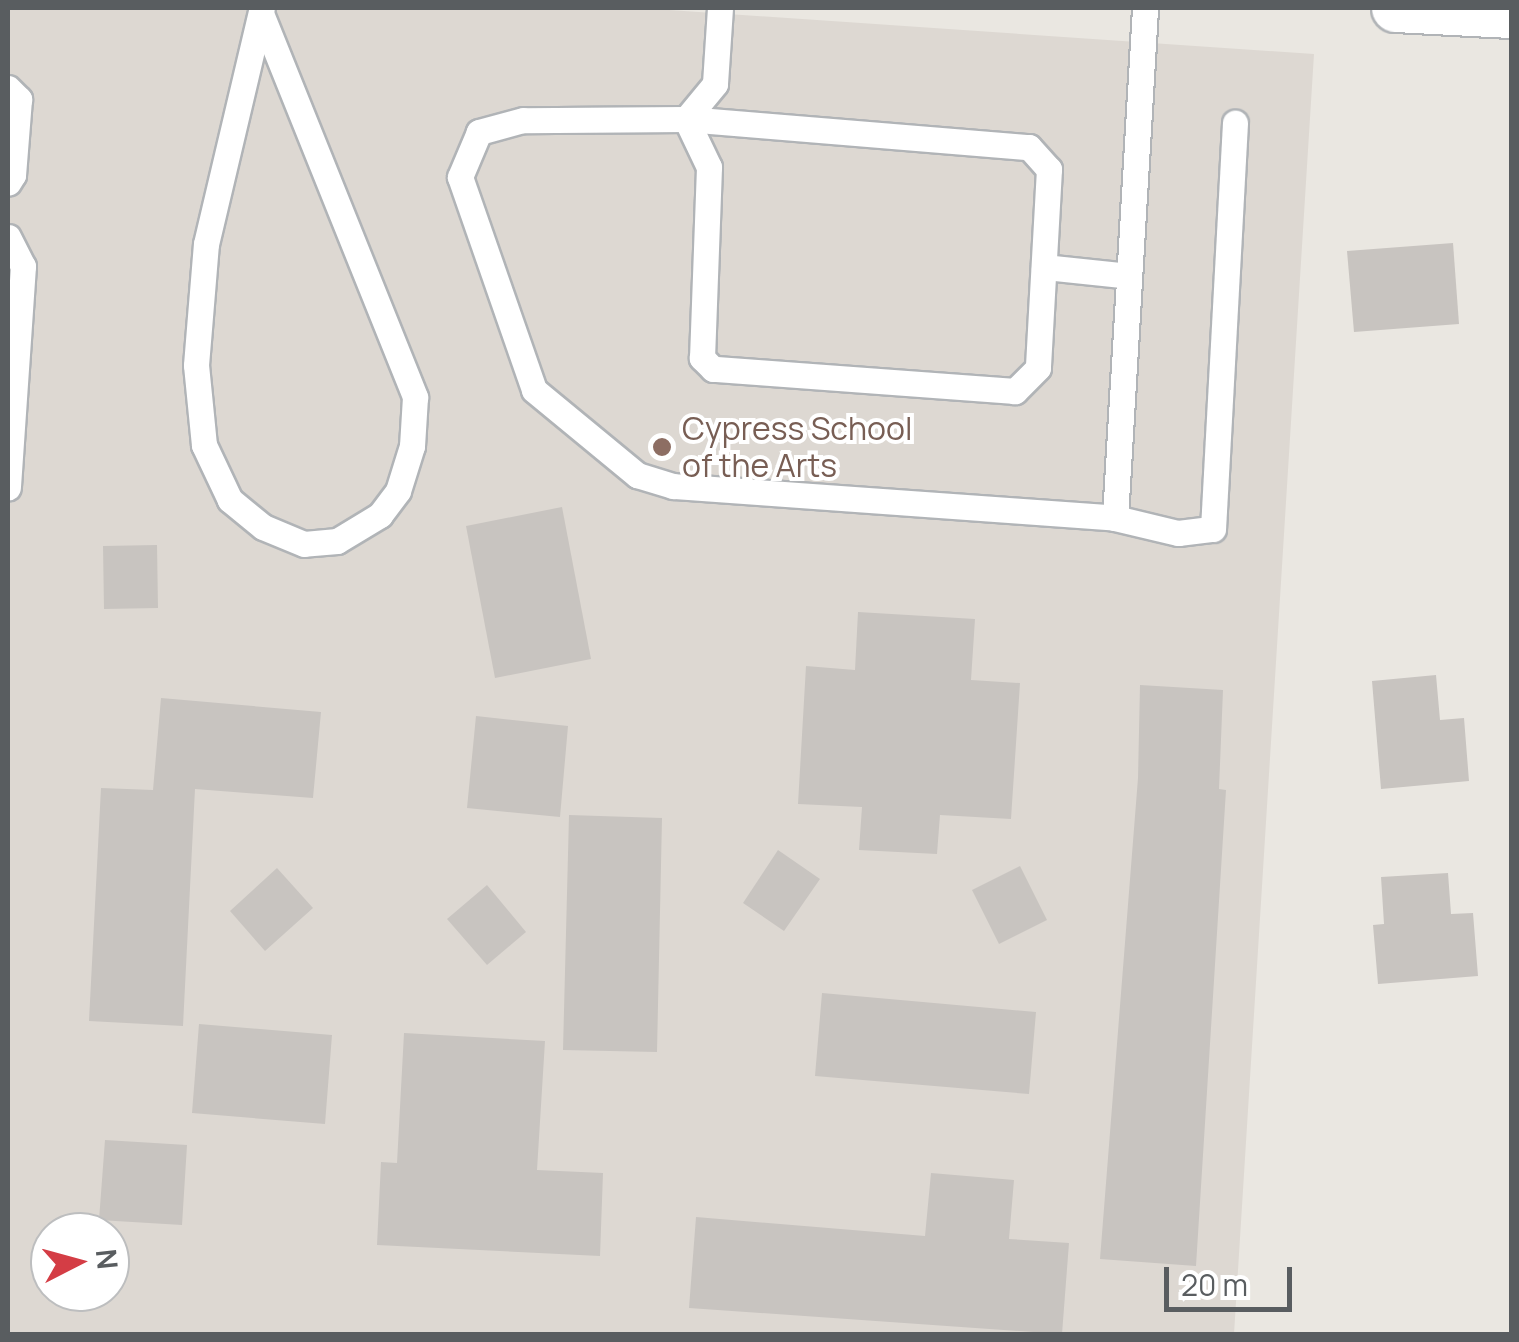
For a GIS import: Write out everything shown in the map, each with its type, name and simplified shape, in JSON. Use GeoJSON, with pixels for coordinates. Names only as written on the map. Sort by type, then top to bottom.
{"type":"FeatureCollection","features":[{"type":"Feature","properties":{"kind":"street"},"geometry":{"type":"LineString","coordinates":[[1396,8],[1512,14]]}},
{"type":"Feature","properties":{"kind":"lane"},"geometry":{"type":"LineString","coordinates":[[686,119],[715,84],[720,8]]}},
{"type":"Feature","properties":{"kind":"lane"},"geometry":{"type":"LineString","coordinates":[[1115,518],[1146,8]]}},
{"type":"Feature","properties":{"kind":"lane"},"geometry":{"type":"LineString","coordinates":[[262,12],[415,397],[412,446],[398,491],[380,515],[337,541],[304,544],[263,527],[230,500],[204,445],[196,365],[206,244],[262,12]]}},
{"type":"Feature","properties":{"kind":"lane"},"geometry":{"type":"LineString","coordinates":[[8,88],[19,99],[14,175],[8,182]]}},
{"type":"Feature","properties":{"kind":"lane"},"geometry":{"type":"LineString","coordinates":[[686,119],[709,167],[702,358],[713,369],[1016,391],[1038,368],[1049,169],[1029,147],[686,119],[523,120],[479,132],[460,177],[534,390],[638,475],[673,486],[1115,518],[1178,534],[1213,529],[1235,123]]}},
{"type":"Feature","properties":{"kind":"lane"},"geometry":{"type":"LineString","coordinates":[[8,237],[23,266],[8,487]]}},
{"type":"Feature","properties":{"kind":"lane"},"geometry":{"type":"LineString","coordinates":[[1044,267],[1129,276]]}},
{"type":"Feature","properties":{"kind":"shaded area","name":"Cypress School of the Arts"},"geometry":{"type":"Polygon","coordinates":[[[8,8],[640,8],[1314,54],[1234,1334],[8,1334],[8,8]]]}},
{"type":"Feature","properties":{"kind":"building"},"geometry":{"type":"Polygon","coordinates":[[[1453,243],[1459,324],[1354,332],[1347,251],[1453,243]]]}},
{"type":"Feature","properties":{"kind":"building"},"geometry":{"type":"Polygon","coordinates":[[[562,507],[591,659],[495,678],[466,526],[562,507]]]}},
{"type":"Feature","properties":{"kind":"building"},"geometry":{"type":"Polygon","coordinates":[[[157,545],[158,608],[104,609],[103,546],[157,545]]]}},
{"type":"Feature","properties":{"kind":"building"},"geometry":{"type":"Polygon","coordinates":[[[858,612],[975,619],[971,680],[1020,683],[1011,819],[940,815],[937,854],[859,850],[862,807],[798,804],[806,666],[855,670],[858,612]]]}},
{"type":"Feature","properties":{"kind":"building"},"geometry":{"type":"Polygon","coordinates":[[[1436,675],[1440,720],[1464,718],[1469,781],[1381,789],[1372,681],[1436,675]]]}},
{"type":"Feature","properties":{"kind":"building"},"geometry":{"type":"Polygon","coordinates":[[[1140,685],[1223,690],[1219,789],[1226,790],[1196,1266],[1100,1259],[1138,778],[1140,685]]]}},
{"type":"Feature","properties":{"kind":"building"},"geometry":{"type":"Polygon","coordinates":[[[161,698],[321,712],[313,798],[195,789],[183,1026],[89,1021],[101,788],[153,790],[161,698]]]}},
{"type":"Feature","properties":{"kind":"building"},"geometry":{"type":"Polygon","coordinates":[[[476,716],[568,726],[560,817],[467,808],[476,716]]]}},
{"type":"Feature","properties":{"kind":"building"},"geometry":{"type":"Polygon","coordinates":[[[569,815],[662,818],[657,1052],[563,1050],[569,815]]]}},
{"type":"Feature","properties":{"kind":"building"},"geometry":{"type":"Polygon","coordinates":[[[778,850],[820,879],[784,931],[743,903],[778,850]]]}},
{"type":"Feature","properties":{"kind":"building"},"geometry":{"type":"Polygon","coordinates":[[[1020,866],[1047,920],[999,944],[972,890],[1020,866]]]}},
{"type":"Feature","properties":{"kind":"building"},"geometry":{"type":"Polygon","coordinates":[[[277,868],[313,908],[265,951],[230,911],[277,868]]]}},
{"type":"Feature","properties":{"kind":"building"},"geometry":{"type":"Polygon","coordinates":[[[1448,873],[1451,914],[1473,913],[1478,976],[1378,984],[1373,925],[1384,924],[1381,877],[1448,873]]]}},
{"type":"Feature","properties":{"kind":"building"},"geometry":{"type":"Polygon","coordinates":[[[487,885],[526,932],[487,965],[447,919],[487,885]]]}},
{"type":"Feature","properties":{"kind":"building"},"geometry":{"type":"Polygon","coordinates":[[[822,993],[1036,1012],[1029,1094],[815,1076],[822,993]]]}},
{"type":"Feature","properties":{"kind":"building"},"geometry":{"type":"Polygon","coordinates":[[[199,1024],[332,1035],[325,1124],[192,1113],[199,1024]]]}},
{"type":"Feature","properties":{"kind":"building"},"geometry":{"type":"Polygon","coordinates":[[[404,1033],[545,1041],[537,1170],[603,1173],[600,1256],[377,1245],[381,1162],[397,1163],[404,1033]]]}},
{"type":"Feature","properties":{"kind":"building"},"geometry":{"type":"Polygon","coordinates":[[[105,1140],[187,1145],[182,1225],[130,1222],[130,1212],[100,1212],[105,1140]]]}},
{"type":"Feature","properties":{"kind":"building"},"geometry":{"type":"Polygon","coordinates":[[[931,1173],[1014,1180],[1009,1239],[1069,1243],[1062,1334],[689,1308],[696,1217],[925,1236],[931,1173]]]}},
{"type":"Feature","properties":{"kind":"place","name":"Cypress School of the Arts"},"geometry":{"type":"Point","coordinates":[662,447]}}]}
